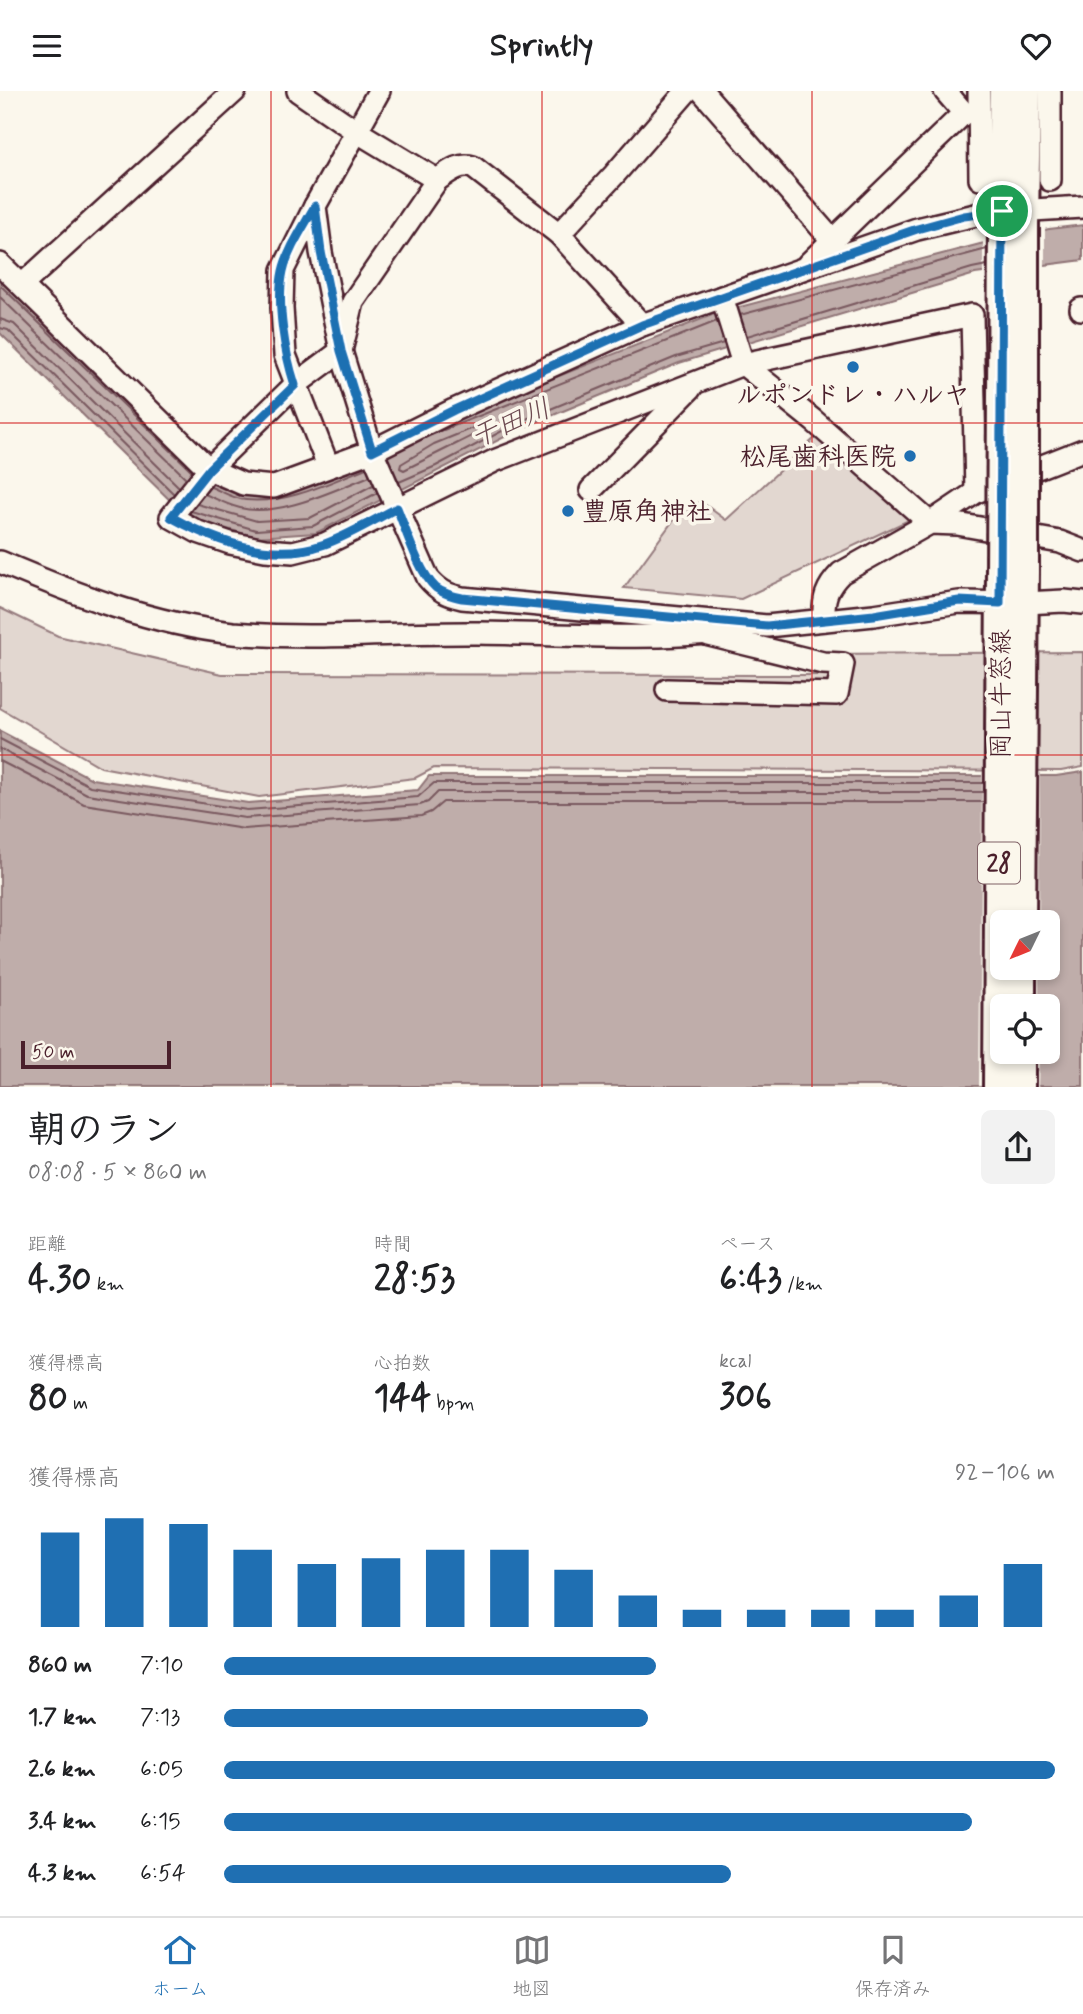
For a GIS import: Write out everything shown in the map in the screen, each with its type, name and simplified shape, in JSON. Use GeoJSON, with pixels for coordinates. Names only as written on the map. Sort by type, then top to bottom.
{"type":"FeatureCollection","features":[{"type":"Feature","properties":{"kind":"main road","name":"岡山牛窓線"},"geometry":{"type":"LineString","coordinates":[[1003,91],[1014,217],[1012,570],[1022,910]]}},
{"type":"Feature","properties":{"kind":"main road","name":"岡山牛窓線"},"geometry":{"type":"LineString","coordinates":[[1014,217],[1027,91]]}},
{"type":"Feature","properties":{"kind":"main road","name":"岡山牛窓線"},"geometry":{"type":"LineString","coordinates":[[997,1087],[1013,639]]}},
{"type":"Feature","properties":{"kind":"main road"},"geometry":{"type":"LineString","coordinates":[[1021,1064],[1021,1087]]}},
{"type":"Feature","properties":{"kind":"street"},"geometry":{"type":"LineString","coordinates":[[22,285],[235,91]]}},
{"type":"Feature","properties":{"kind":"street"},"geometry":{"type":"LineString","coordinates":[[298,91],[356,131],[437,180]]}},
{"type":"Feature","properties":{"kind":"street"},"geometry":{"type":"LineString","coordinates":[[328,466],[285,355],[283,270],[379,91]]}},
{"type":"Feature","properties":{"kind":"street"},"geometry":{"type":"LineString","coordinates":[[559,234],[687,91]]}},
{"type":"Feature","properties":{"kind":"street"},"geometry":{"type":"LineString","coordinates":[[702,91],[832,240]]}},
{"type":"Feature","properties":{"kind":"street"},"geometry":{"type":"LineString","coordinates":[[945,91],[974,103]]}},
{"type":"Feature","properties":{"kind":"street"},"geometry":{"type":"LineString","coordinates":[[1050,91],[1050,180]]}},
{"type":"Feature","properties":{"kind":"street"},"geometry":{"type":"LineString","coordinates":[[804,268],[974,103]]}},
{"type":"Feature","properties":{"kind":"street"},"geometry":{"type":"LineString","coordinates":[[974,103],[980,179]]}},
{"type":"Feature","properties":{"kind":"street"},"geometry":{"type":"LineString","coordinates":[[642,325],[559,234],[474,167],[457,167],[437,180],[353,302],[341,351],[295,385],[206,472],[171,517],[198,532],[220,540],[265,550],[293,552],[325,544],[394,501],[696,383],[742,361],[972,315],[976,492]]}},
{"type":"Feature","properties":{"kind":"street"},"geometry":{"type":"LineString","coordinates":[[315,206],[321,252],[341,351],[374,455],[428,578],[437,588],[449,595],[767,626]]}},
{"type":"Feature","properties":{"kind":"street"},"geometry":{"type":"LineString","coordinates":[[0,264],[206,472],[243,484],[274,487],[328,466],[374,455],[454,410],[642,325],[723,301],[804,268],[917,229],[964,216],[1014,217],[1083,207]]}},
{"type":"Feature","properties":{"kind":"street"},"geometry":{"type":"LineString","coordinates":[[723,301],[742,361],[930,523],[957,524],[1048,540],[1083,551]]}},
{"type":"Feature","properties":{"kind":"street"},"geometry":{"type":"LineString","coordinates":[[592,490],[696,383]]}},
{"type":"Feature","properties":{"kind":"street"},"geometry":{"type":"LineString","coordinates":[[824,620],[823,599],[830,584],[841,573],[930,523],[976,492],[1083,450]]}},
{"type":"Feature","properties":{"kind":"street"},"geometry":{"type":"LineString","coordinates":[[0,562],[59,587],[139,615],[233,632],[686,636],[874,615],[959,601],[1083,603]]}},
{"type":"Feature","properties":{"kind":"street"},"geometry":{"type":"LineString","coordinates":[[667,690],[837,694],[844,664],[823,663],[703,634]]}},
{"type":"Feature","properties":{"kind":"shaded area"},"geometry":{"type":"Polygon","coordinates":[[[818,435],[911,519],[741,599],[624,588],[672,522],[700,501],[726,520],[818,435]]]}},
{"type":"Feature","properties":{"kind":"shaded area"},"geometry":{"type":"Polygon","coordinates":[[[0,608],[58,636],[222,674],[822,675],[823,654],[1083,652],[1083,767],[1061,771],[434,768],[415,778],[259,797],[101,767],[0,708],[0,608]]]}},
{"type":"Feature","properties":{"kind":"water","name":"干田川"},"geometry":{"type":"Polygon","coordinates":[[[1083,225],[1083,260],[975,274],[679,363],[522,428],[316,533],[256,537],[188,518],[0,333],[0,275],[245,493],[426,429],[717,313],[980,244],[1049,229],[1083,225]]]}},
{"type":"Feature","properties":{"kind":"water"},"geometry":{"type":"Polygon","coordinates":[[[0,731],[92,779],[248,803],[418,790],[429,776],[1056,776],[1083,772],[1083,1086],[0,1086],[0,731]]]}},
{"type":"Feature","properties":{"kind":"pier"},"geometry":{"type":"Polygon","coordinates":[[[1045,226],[1045,268],[983,277],[983,240],[1045,226]]]}},
{"type":"Feature","properties":{"kind":"pier"},"geometry":{"type":"Polygon","coordinates":[[[982,773],[1040,773],[1039,910],[990,910],[990,980],[1039,980],[1039,994],[990,994],[990,1064],[1039,1064],[1038,1087],[979,1086],[982,773]]]}},
{"type":"Feature","properties":{"kind":"place","name":"ルポンドレ・ハルヤ"},"geometry":{"type":"Point","coordinates":[853,367]}},
{"type":"Feature","properties":{"kind":"place","name":"松尾歯科医院"},"geometry":{"type":"Point","coordinates":[910,456]}},
{"type":"Feature","properties":{"kind":"place","name":"豊原角神社"},"geometry":{"type":"Point","coordinates":[568,511]}},
{"type":"Feature","properties":{"kind":"route"},"geometry":{"type":"LineString","coordinates":[[315,206],[321,252],[341,351],[372,451],[454,410],[642,325],[917,229],[964,216],[1002,211],[1000,603],[959,601],[874,615],[767,626],[462,598],[437,588],[428,578],[397,508],[325,544],[293,552],[230,543],[198,532],[171,517],[209,469],[295,385],[285,355],[283,270],[315,206]]}}]}
